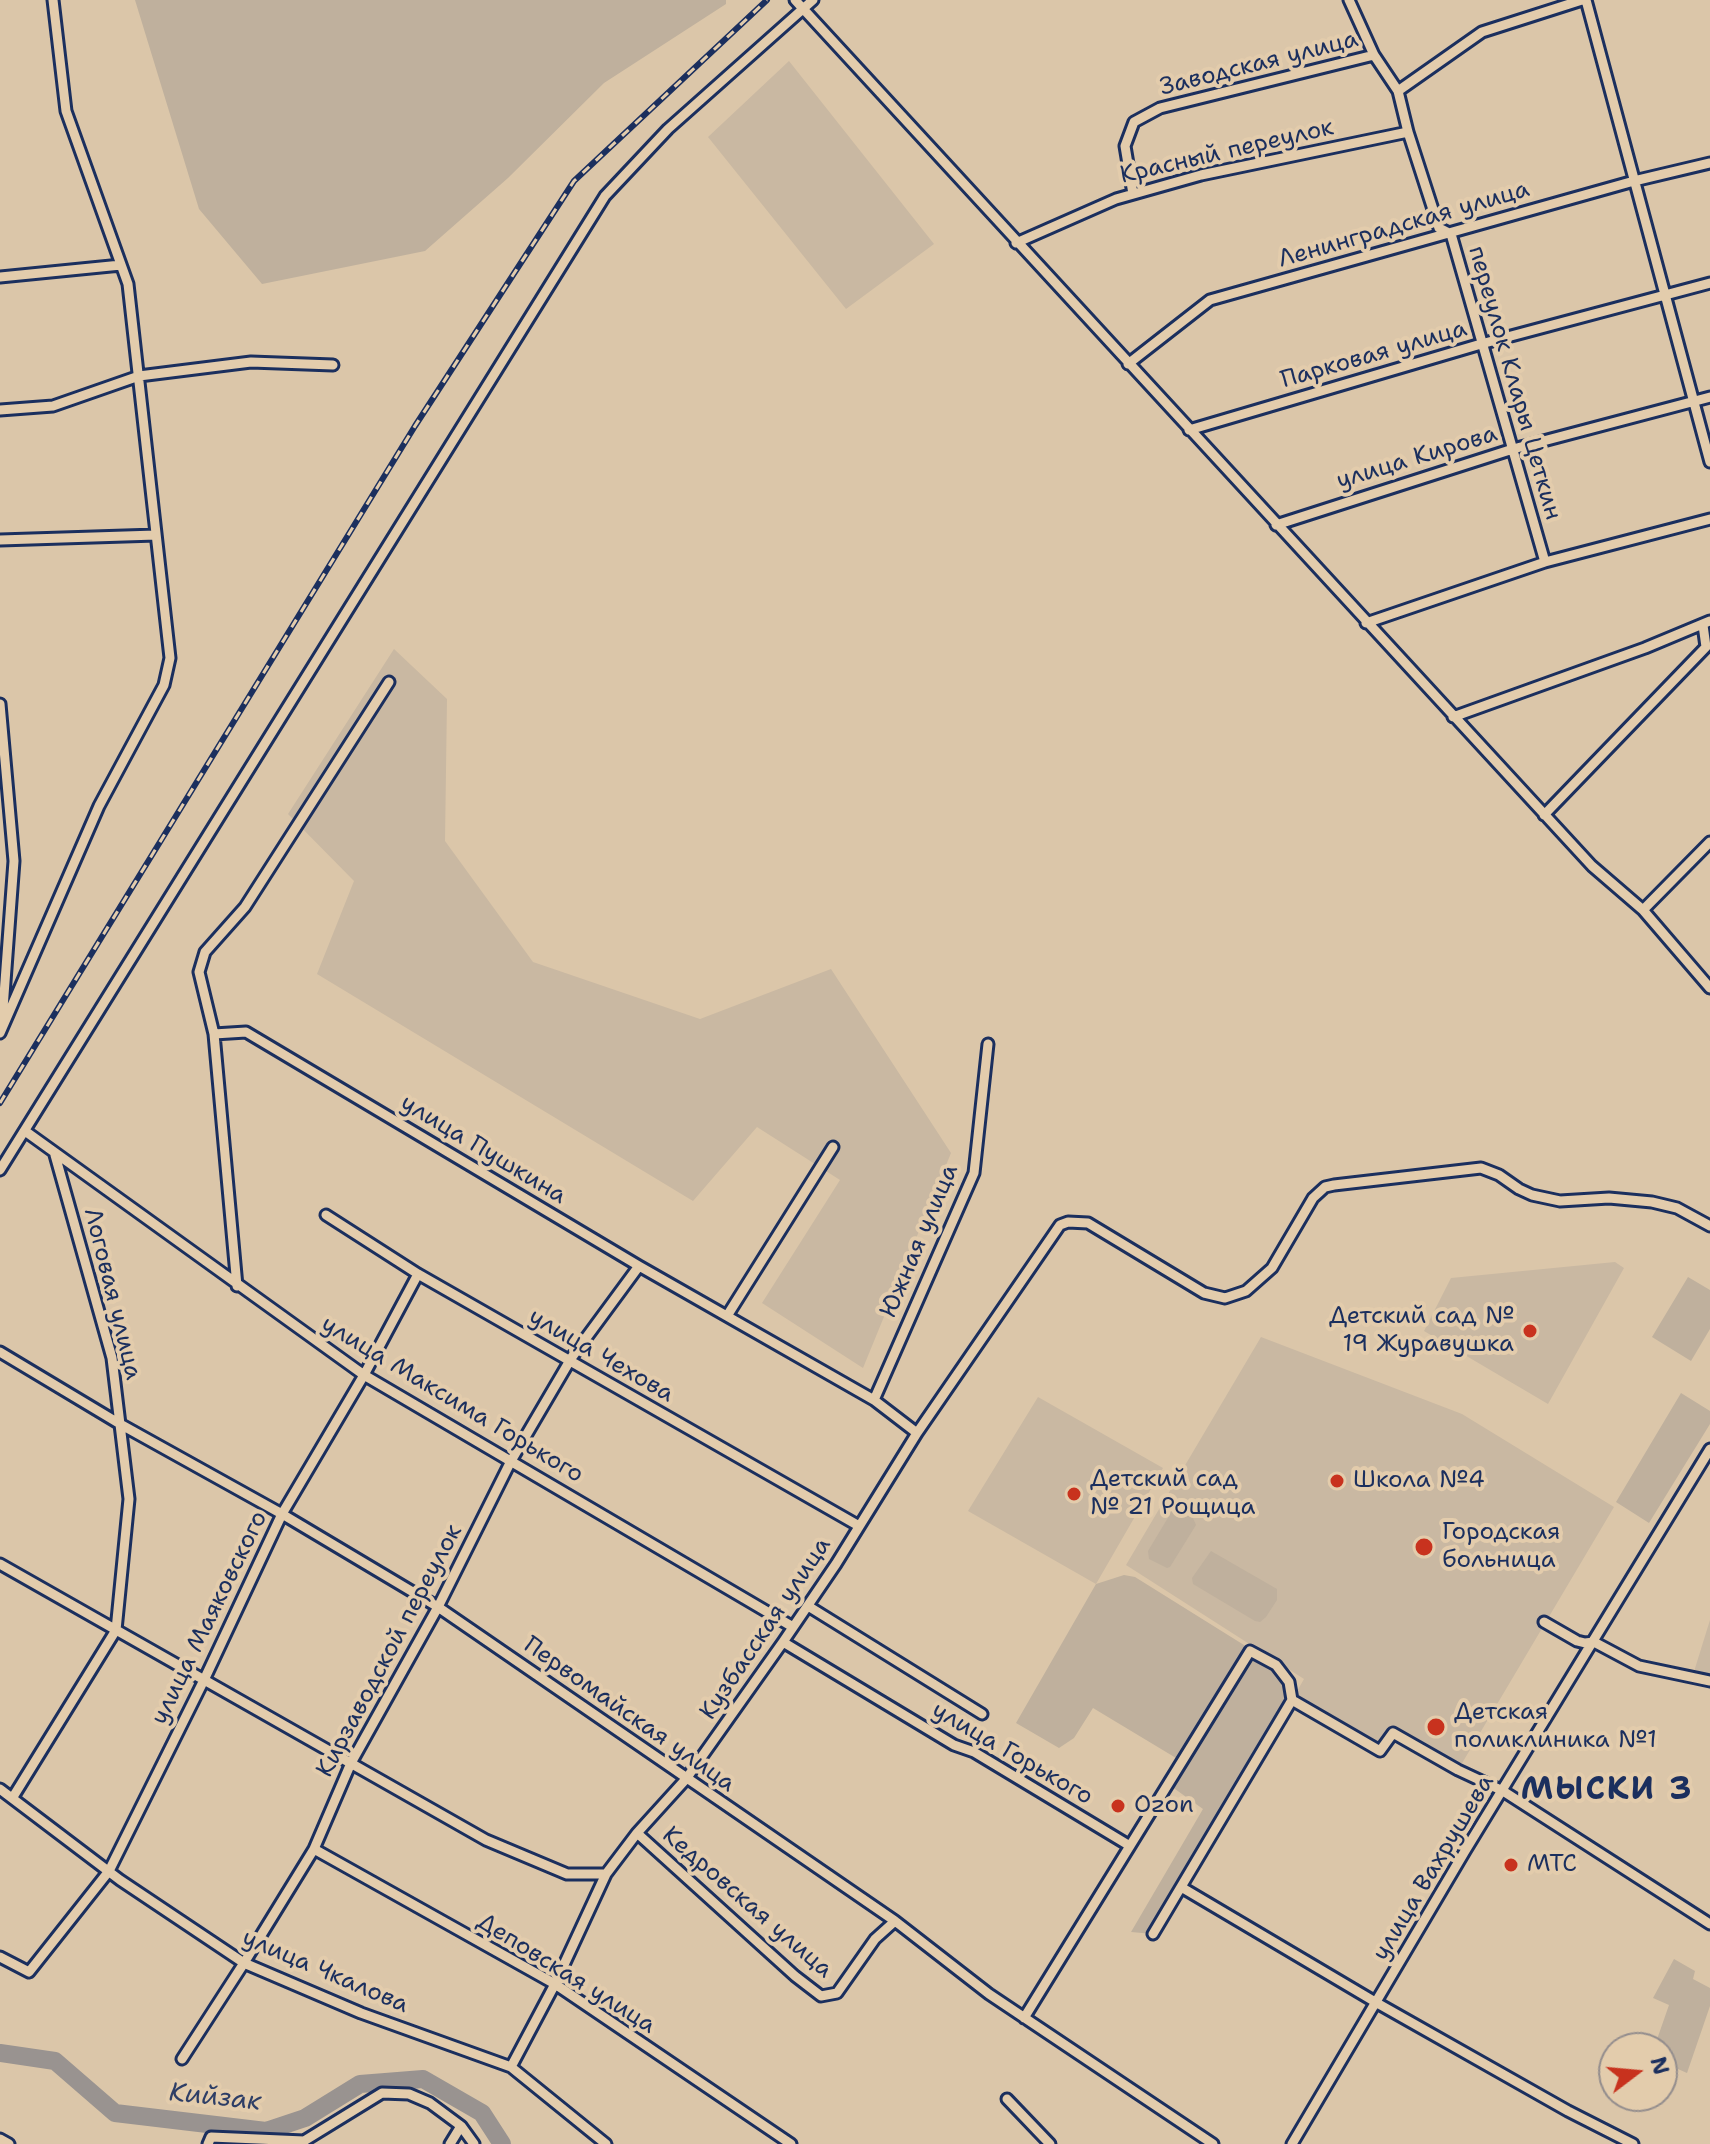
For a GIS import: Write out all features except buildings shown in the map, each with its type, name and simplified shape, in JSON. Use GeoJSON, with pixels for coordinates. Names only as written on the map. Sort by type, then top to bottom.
{"type":"FeatureCollection","features":[{"type":"Feature","properties":{"kind":"street"},"geometry":{"type":"LineString","coordinates":[[1,1031],[99,806],[164,685],[170,658],[128,284],[66,111],[53,0]]}},
{"type":"Feature","properties":{"kind":"street"},"geometry":{"type":"LineString","coordinates":[[795,0],[1453,717],[1592,866],[1643,910],[1710,988]]}},
{"type":"Feature","properties":{"kind":"street"},"geometry":{"type":"LineString","coordinates":[[0,1170],[605,196],[668,129],[813,0]]}},
{"type":"Feature","properties":{"kind":"street","name":"переулок Клары Цеткин"},"geometry":{"type":"LineString","coordinates":[[1349,0],[1374,55],[1398,91],[1439,228],[1451,234],[1545,562]]}},
{"type":"Feature","properties":{"kind":"street"},"geometry":{"type":"LineString","coordinates":[[1398,91],[1482,32],[1584,0],[1710,462]]}},
{"type":"Feature","properties":{"kind":"street","name":"Заводская улица"},"geometry":{"type":"LineString","coordinates":[[1133,194],[1125,146],[1134,122],[1160,108],[1374,55]]}},
{"type":"Feature","properties":{"kind":"street","name":"Красный переулок"},"geometry":{"type":"LineString","coordinates":[[1016,243],[1133,194],[1201,175],[1408,132]]}},
{"type":"Feature","properties":{"kind":"street","name":"Ленинградская улица"},"geometry":{"type":"LineString","coordinates":[[1128,364],[1210,300],[1634,181],[1710,163]]}},
{"type":"Feature","properties":{"kind":"street"},"geometry":{"type":"LineString","coordinates":[[0,277],[121,265]]}},
{"type":"Feature","properties":{"kind":"street","name":"Парковая улица"},"geometry":{"type":"LineString","coordinates":[[1189,430],[1481,344],[1710,283]]}},
{"type":"Feature","properties":{"kind":"street"},"geometry":{"type":"LineString","coordinates":[[0,410],[53,406],[139,376],[251,362],[333,365]]}},
{"type":"Feature","properties":{"kind":"street","name":"улица Кирова"},"geometry":{"type":"LineString","coordinates":[[1276,525],[1513,449],[1710,397]]}},
{"type":"Feature","properties":{"kind":"street"},"geometry":{"type":"LineString","coordinates":[[1366,623],[1545,562],[1710,519]]}},
{"type":"Feature","properties":{"kind":"street"},"geometry":{"type":"LineString","coordinates":[[0,540],[156,535]]}},
{"type":"Feature","properties":{"kind":"street"},"geometry":{"type":"LineString","coordinates":[[1453,717],[1706,623],[1706,647],[1544,815]]}},
{"type":"Feature","properties":{"kind":"street"},"geometry":{"type":"LineString","coordinates":[[237,1286],[214,1034],[199,972],[205,952],[245,907],[389,682]]}},
{"type":"Feature","properties":{"kind":"street"},"geometry":{"type":"LineString","coordinates":[[0,704],[14,861],[1,1031]]}},
{"type":"Feature","properties":{"kind":"street"},"geometry":{"type":"LineString","coordinates":[[1643,910],[1710,842]]}},
{"type":"Feature","properties":{"kind":"street"},"geometry":{"type":"LineString","coordinates":[[0,872],[13,875]]}},
{"type":"Feature","properties":{"kind":"street","name":"улица Пушкина"},"geometry":{"type":"LineString","coordinates":[[214,1034],[246,1032],[639,1266],[874,1400],[917,1433]]}},
{"type":"Feature","properties":{"kind":"street","name":"Южная улица"},"geometry":{"type":"LineString","coordinates":[[874,1400],[974,1173],[988,1044]]}},
{"type":"Feature","properties":{"kind":"street","name":"улица Максима Горького"},"geometry":{"type":"LineString","coordinates":[[25,1131],[364,1375],[793,1627]]}},
{"type":"Feature","properties":{"kind":"street"},"geometry":{"type":"LineString","coordinates":[[727,1316],[833,1147]]}},
{"type":"Feature","properties":{"kind":"street","name":"Логовая улица"},"geometry":{"type":"LineString","coordinates":[[13,1797],[116,1630],[129,1499],[112,1358],[55,1155]]}},
{"type":"Feature","properties":{"kind":"street","name":"Кузбасская улица"},"geometry":{"type":"LineString","coordinates":[[511,2067],[555,1984],[606,1874],[637,1833],[686,1779],[783,1642],[917,1433],[1053,1231],[1068,1222],[1088,1223],[1204,1293],[1225,1298],[1246,1291],[1265,1275],[1283,1252],[1313,1198],[1325,1187],[1334,1185],[1481,1168],[1532,1195],[1560,1201],[1609,1198],[1652,1202],[1677,1208],[1710,1226]]}},
{"type":"Feature","properties":{"kind":"street","name":"улица Чехова"},"geometry":{"type":"LineString","coordinates":[[326,1215],[418,1274],[859,1526]]}},
{"type":"Feature","properties":{"kind":"street","name":"Кирзаводской переулок"},"geometry":{"type":"LineString","coordinates":[[182,2059],[314,1849],[351,1763],[438,1607],[511,1461],[569,1361],[639,1266]]}},
{"type":"Feature","properties":{"kind":"street","name":"улица Маяковского"},"geometry":{"type":"LineString","coordinates":[[0,1957],[29,1972],[109,1871],[282,1514],[364,1375],[418,1274]]}},
{"type":"Feature","properties":{"kind":"street","name":"Первомайская улица"},"geometry":{"type":"LineString","coordinates":[[0,1352],[438,1607],[895,1921],[989,1994],[1213,2144]]}},
{"type":"Feature","properties":{"kind":"street","name":"улица Вахрушева"},"geometry":{"type":"LineString","coordinates":[[1292,2144],[1710,1449]]}},
{"type":"Feature","properties":{"kind":"street"},"geometry":{"type":"LineString","coordinates":[[0,1564],[486,1840],[567,1874],[606,1874]]}},
{"type":"Feature","properties":{"kind":"street"},"geometry":{"type":"LineString","coordinates":[[808,1606],[982,1714]]}},
{"type":"Feature","properties":{"kind":"street"},"geometry":{"type":"LineString","coordinates":[[1544,1622],[1577,1641],[1594,1642],[1639,1666],[1710,1681]]}},
{"type":"Feature","properties":{"kind":"street","name":"улица Горького"},"geometry":{"type":"LineString","coordinates":[[783,1642],[1130,1846]]}},
{"type":"Feature","properties":{"kind":"street"},"geometry":{"type":"LineString","coordinates":[[1024,2018],[1250,1651],[1276,1665],[1289,1682],[1292,1700],[1153,1934]]}},
{"type":"Feature","properties":{"kind":"street"},"geometry":{"type":"LineString","coordinates":[[1292,1700],[1380,1751],[1393,1733],[1458,1770],[1503,1791],[1710,1924]]}},
{"type":"Feature","properties":{"kind":"street","name":"улица Чкалова"},"geometry":{"type":"LineString","coordinates":[[0,1789],[109,1871],[244,1963],[361,2013],[511,2067],[606,2144]]}},
{"type":"Feature","properties":{"kind":"street","name":"Кедровская улица"},"geometry":{"type":"LineString","coordinates":[[637,1833],[821,1996],[837,1993],[875,1939],[895,1921]]}},
{"type":"Feature","properties":{"kind":"street","name":"Деповская улица"},"geometry":{"type":"LineString","coordinates":[[314,1849],[555,1984],[791,2144]]}},
{"type":"Feature","properties":{"kind":"street"},"geometry":{"type":"LineString","coordinates":[[1181,1887],[1377,2003],[1568,2111],[1633,2144]]}},
{"type":"Feature","properties":{"kind":"street"},"geometry":{"type":"LineString","coordinates":[[208,2144],[211,2137],[304,2141],[382,2093],[409,2094],[430,2103],[461,2126],[474,2144]]}},
{"type":"Feature","properties":{"kind":"street"},"geometry":{"type":"LineString","coordinates":[[1007,2099],[1050,2144]]}},
{"type":"Feature","properties":{"kind":"street"},"geometry":{"type":"LineString","coordinates":[[450,2144],[461,2126]]}},
{"type":"Feature","properties":{"kind":"street"},"geometry":{"type":"LineString","coordinates":[[0,2139],[9,2144]]}},
{"type":"Feature","properties":{"kind":"shaded area"},"geometry":{"type":"Polygon","coordinates":[[[135,0],[726,0],[726,4],[604,83],[508,178],[425,251],[262,284],[199,209],[135,0]]]}},
{"type":"Feature","properties":{"kind":"shaded area"},"geometry":{"type":"Polygon","coordinates":[[[789,61],[934,244],[846,309],[708,137],[789,61]]]}},
{"type":"Feature","properties":{"kind":"shaded area"},"geometry":{"type":"Polygon","coordinates":[[[394,649],[447,699],[445,841],[533,962],[700,1019],[831,969],[951,1153],[863,1368],[762,1303],[840,1180],[757,1127],[693,1201],[317,974],[354,881],[288,814],[394,649]]]}},
{"type":"Feature","properties":{"kind":"shaded area"},"geometry":{"type":"Polygon","coordinates":[[[1615,1262],[1624,1268],[1548,1404],[1424,1331],[1451,1278],[1615,1262]]]}},
{"type":"Feature","properties":{"kind":"shaded area"},"geometry":{"type":"Polygon","coordinates":[[[1688,1277],[1710,1290],[1710,1329],[1691,1361],[1652,1337],[1688,1277]]]}},
{"type":"Feature","properties":{"kind":"shaded area"},"geometry":{"type":"Polygon","coordinates":[[[1261,1337],[1462,1414],[1614,1507],[1458,1770],[1393,1733],[1380,1751],[1292,1700],[1304,1679],[1126,1565],[1261,1337]]]}},
{"type":"Feature","properties":{"kind":"shaded area"},"geometry":{"type":"Polygon","coordinates":[[[1681,1393],[1710,1411],[1710,1424],[1649,1523],[1616,1502],[1681,1393]]]}},
{"type":"Feature","properties":{"kind":"shaded area"},"geometry":{"type":"Polygon","coordinates":[[[1038,1397],[1163,1468],[1096,1584],[968,1511],[1038,1397]]]}},
{"type":"Feature","properties":{"kind":"shaded area"},"geometry":{"type":"Polygon","coordinates":[[[1176,1509],[1193,1518],[1196,1525],[1167,1568],[1149,1559],[1148,1551],[1176,1509]]]}},
{"type":"Feature","properties":{"kind":"shaded area"},"geometry":{"type":"Polygon","coordinates":[[[1211,1551],[1277,1589],[1277,1600],[1260,1622],[1193,1584],[1192,1578],[1211,1551]]]}},
{"type":"Feature","properties":{"kind":"shaded area"},"geometry":{"type":"Polygon","coordinates":[[[1124,1575],[1135,1577],[1276,1665],[1292,1700],[1153,1934],[1131,1932],[1203,1809],[1168,1784],[1181,1761],[1093,1708],[1074,1738],[1059,1748],[1016,1723],[1096,1584],[1124,1575]]]}},
{"type":"Feature","properties":{"kind":"shaded area"},"geometry":{"type":"Polygon","coordinates":[[[1710,1620],[1710,1681],[1692,1678],[1710,1620]]]}},
{"type":"Feature","properties":{"kind":"shaded area"},"geometry":{"type":"Polygon","coordinates":[[[1674,1959],[1695,1971],[1693,1979],[1710,1988],[1710,2006],[1687,2073],[1678,2069],[1678,2032],[1660,2032],[1669,2005],[1653,1998],[1674,1959]]]}},
{"type":"Feature","properties":{"kind":"waterway","name":"Кийзак"},"geometry":{"type":"LineString","coordinates":[[0,2053],[55,2061],[115,2113],[266,2131],[305,2118],[360,2084],[423,2079],[482,2113],[502,2144]]}},
{"type":"Feature","properties":{"kind":"railway"},"geometry":{"type":"LineString","coordinates":[[0,1103],[415,426],[574,181],[767,0]]}},
{"type":"Feature","properties":{"kind":"place","name":"Детский сад № 19 Журавушка"},"geometry":{"type":"Point","coordinates":[1530,1331]}},
{"type":"Feature","properties":{"kind":"place","name":"Школа №4"},"geometry":{"type":"Point","coordinates":[1337,1481]}},
{"type":"Feature","properties":{"kind":"place","name":"Детский сад № 21 Рощица"},"geometry":{"type":"Point","coordinates":[1074,1494]}},
{"type":"Feature","properties":{"kind":"place","name":"Городская больница"},"geometry":{"type":"Point","coordinates":[1424,1547]}},
{"type":"Feature","properties":{"kind":"place","name":"Детская поликлиника №1"},"geometry":{"type":"Point","coordinates":[1436,1727]}},
{"type":"Feature","properties":{"kind":"place","name":"Ozon"},"geometry":{"type":"Point","coordinates":[1118,1806]}},
{"type":"Feature","properties":{"kind":"place","name":"МТС"},"geometry":{"type":"Point","coordinates":[1511,1865]}},
{"type":"Feature","properties":{"kind":"district","name":"МЫСКИ 3"},"geometry":{"type":"Point","coordinates":[1607,1791]}}]}
